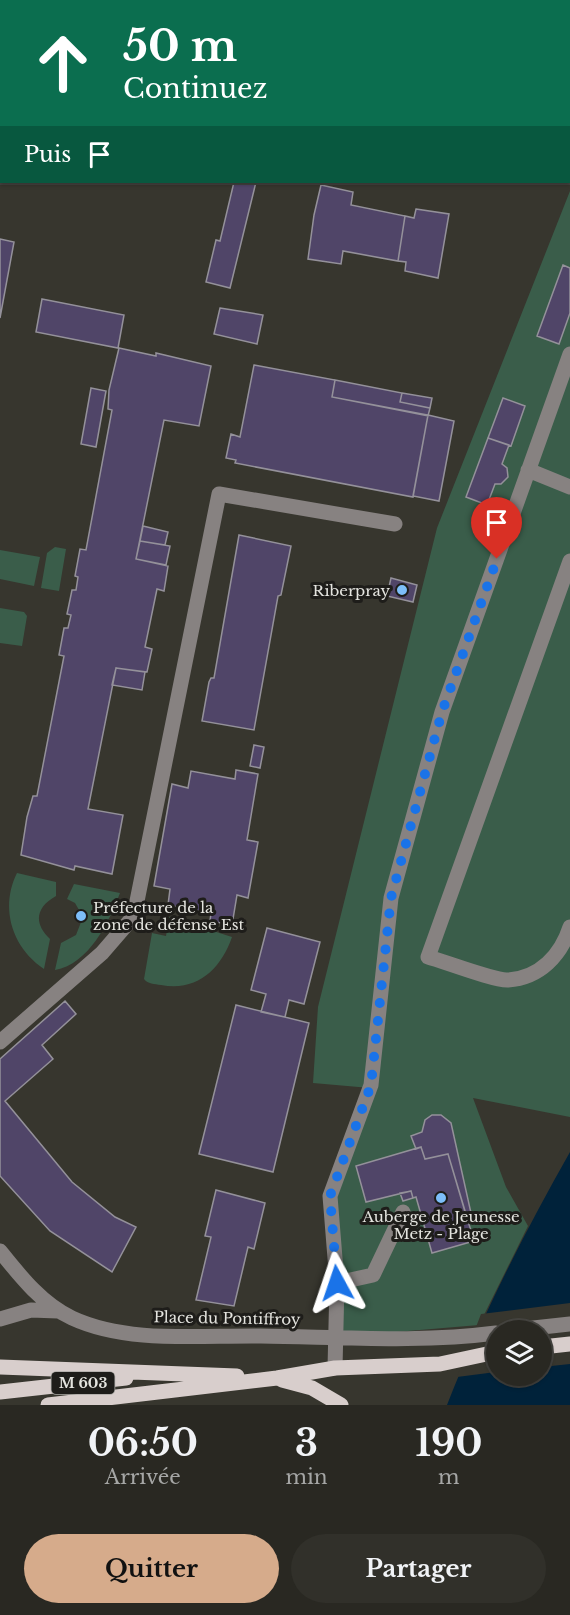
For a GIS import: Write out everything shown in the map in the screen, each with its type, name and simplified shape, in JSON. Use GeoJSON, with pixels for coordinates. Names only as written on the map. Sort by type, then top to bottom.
{"type":"FeatureCollection","features":[{"type":"Feature","properties":{"kind":"main road"},"geometry":{"type":"LineString","coordinates":[[552,1346],[570,1344]]}},
{"type":"Feature","properties":{"kind":"main road","name":"M 603"},"geometry":{"type":"LineString","coordinates":[[48,1405],[277,1378],[335,1368],[425,1366],[486,1354]]}},
{"type":"Feature","properties":{"kind":"main road","name":"M 603"},"geometry":{"type":"LineString","coordinates":[[0,1367],[277,1378]]}},
{"type":"Feature","properties":{"kind":"main road","name":"M 603"},"geometry":{"type":"LineString","coordinates":[[0,1392],[165,1372]]}},
{"type":"Feature","properties":{"kind":"main road"},"geometry":{"type":"LineString","coordinates":[[277,1378],[312,1388],[341,1405]]}},
{"type":"Feature","properties":{"kind":"street"},"geometry":{"type":"LineString","coordinates":[[335,1368],[338,1337],[337,1283],[330,1196],[371,1085],[391,898],[442,712],[570,354]]}},
{"type":"Feature","properties":{"kind":"street"},"geometry":{"type":"LineString","coordinates":[[528,470],[570,487]]}},
{"type":"Feature","properties":{"kind":"street"},"geometry":{"type":"LineString","coordinates":[[0,1042],[102,953],[134,916],[219,494],[395,524]]}},
{"type":"Feature","properties":{"kind":"street"},"geometry":{"type":"LineString","coordinates":[[570,561],[428,957],[506,980],[535,973],[553,960],[570,927]]}},
{"type":"Feature","properties":{"kind":"street"},"geometry":{"type":"LineString","coordinates":[[337,1283],[372,1275],[403,1212]]}},
{"type":"Feature","properties":{"kind":"street","name":"Place du Pontiffroy"},"geometry":{"type":"LineString","coordinates":[[0,1251],[33,1289],[58,1311],[91,1326],[140,1335],[338,1337],[486,1334]]}},
{"type":"Feature","properties":{"kind":"street","name":"Place du Pontiffroy"},"geometry":{"type":"LineString","coordinates":[[0,1318],[31,1310],[58,1311]]}},
{"type":"Feature","properties":{"kind":"street"},"geometry":{"type":"LineString","coordinates":[[552,1326],[570,1324]]}},
{"type":"Feature","properties":{"kind":"green space"},"geometry":{"type":"Polygon","coordinates":[[[570,191],[570,1117],[473,1098],[506,1187],[528,1226],[479,1325],[337,1337],[330,1196],[370,1088],[313,1083],[318,1007],[437,528],[570,191]]]}},
{"type":"Feature","properties":{"kind":"green space"},"geometry":{"type":"Polygon","coordinates":[[[55,547],[66,549],[59,591],[41,588],[47,553],[55,547]]]}},
{"type":"Feature","properties":{"kind":"green space"},"geometry":{"type":"Polygon","coordinates":[[[0,550],[40,557],[34,586],[0,579],[0,550]]]}},
{"type":"Feature","properties":{"kind":"green space"},"geometry":{"type":"Polygon","coordinates":[[[0,608],[24,612],[27,616],[22,646],[0,643],[0,608]]]}},
{"type":"Feature","properties":{"kind":"green space"},"geometry":{"type":"Polygon","coordinates":[[[17,873],[56,882],[56,896],[44,905],[39,916],[41,927],[50,939],[44,969],[23,950],[12,926],[9,899],[17,873]]]}},
{"type":"Feature","properties":{"kind":"green space"},"geometry":{"type":"Polygon","coordinates":[[[74,884],[120,893],[104,929],[88,951],[78,960],[55,970],[61,943],[76,935],[83,917],[75,903],[67,899],[74,884]]]}},
{"type":"Feature","properties":{"kind":"green space"},"geometry":{"type":"Polygon","coordinates":[[[169,917],[232,937],[214,968],[206,976],[186,985],[149,983],[144,979],[152,933],[166,936],[169,917]]]}},
{"type":"Feature","properties":{"kind":"water"},"geometry":{"type":"Polygon","coordinates":[[[570,1152],[570,1405],[447,1405],[489,1308],[570,1152]]]}},
{"type":"Feature","properties":{"kind":"pier"},"geometry":{"type":"Polygon","coordinates":[[[570,1303],[570,1364],[552,1366],[552,1320],[486,1320],[486,1373],[457,1377],[481,1314],[570,1303]]]}},
{"type":"Feature","properties":{"kind":"building"},"geometry":{"type":"Polygon","coordinates":[[[234,183],[256,183],[230,288],[206,282],[216,240],[220,241],[234,183]]]}},
{"type":"Feature","properties":{"kind":"building"},"geometry":{"type":"Polygon","coordinates":[[[321,185],[353,192],[351,205],[405,216],[398,261],[343,251],[341,264],[308,259],[321,185]]]}},
{"type":"Feature","properties":{"kind":"building"},"geometry":{"type":"Polygon","coordinates":[[[416,209],[449,214],[438,278],[405,271],[406,262],[398,261],[405,216],[414,218],[416,209]]]}},
{"type":"Feature","properties":{"kind":"building"},"geometry":{"type":"Polygon","coordinates":[[[0,239],[14,242],[0,318],[0,239]]]}},
{"type":"Feature","properties":{"kind":"building"},"geometry":{"type":"Polygon","coordinates":[[[563,265],[570,268],[570,313],[559,344],[537,336],[563,265]]]}},
{"type":"Feature","properties":{"kind":"building"},"geometry":{"type":"Polygon","coordinates":[[[42,299],[124,315],[118,348],[36,332],[42,299]]]}},
{"type":"Feature","properties":{"kind":"building"},"geometry":{"type":"Polygon","coordinates":[[[220,308],[263,315],[257,344],[214,334],[220,308]]]}},
{"type":"Feature","properties":{"kind":"building"},"geometry":{"type":"Polygon","coordinates":[[[119,348],[156,356],[156,353],[211,366],[199,426],[164,420],[136,559],[168,566],[164,591],[157,589],[145,647],[152,649],[147,672],[116,668],[88,809],[123,815],[112,874],[75,866],[74,870],[21,855],[27,817],[33,796],[37,796],[64,656],[59,655],[64,628],[68,628],[71,615],[67,614],[72,590],[76,590],[78,577],[75,576],[80,549],[86,550],[112,410],[108,409],[109,390],[119,348]]]}},
{"type":"Feature","properties":{"kind":"building"},"geometry":{"type":"Polygon","coordinates":[[[254,365],[335,380],[332,397],[428,415],[413,497],[235,463],[236,460],[226,458],[231,434],[240,437],[254,365]]]}},
{"type":"Feature","properties":{"kind":"building"},"geometry":{"type":"Polygon","coordinates":[[[335,380],[402,393],[400,402],[430,408],[428,416],[332,397],[335,380]]]}},
{"type":"Feature","properties":{"kind":"building"},"geometry":{"type":"Polygon","coordinates":[[[91,388],[106,391],[96,447],[81,444],[91,388]]]}},
{"type":"Feature","properties":{"kind":"building"},"geometry":{"type":"Polygon","coordinates":[[[402,393],[432,398],[430,408],[400,402],[402,393]]]}},
{"type":"Feature","properties":{"kind":"building"},"geometry":{"type":"Polygon","coordinates":[[[503,398],[525,406],[511,446],[488,438],[503,398]]]}},
{"type":"Feature","properties":{"kind":"building"},"geometry":{"type":"Polygon","coordinates":[[[428,415],[454,421],[439,501],[413,496],[428,415]]]}},
{"type":"Feature","properties":{"kind":"building"},"geometry":{"type":"Polygon","coordinates":[[[488,438],[509,445],[502,464],[507,468],[508,477],[501,484],[495,484],[487,505],[466,497],[488,438]]]}},
{"type":"Feature","properties":{"kind":"building"},"geometry":{"type":"Polygon","coordinates":[[[143,526],[168,532],[165,545],[140,541],[143,526]]]}},
{"type":"Feature","properties":{"kind":"building"},"geometry":{"type":"Polygon","coordinates":[[[239,535],[291,546],[281,595],[278,596],[254,730],[202,721],[209,682],[211,678],[214,678],[239,535]]]}},
{"type":"Feature","properties":{"kind":"building"},"geometry":{"type":"Polygon","coordinates":[[[140,541],[170,546],[166,565],[136,559],[140,541]]]}},
{"type":"Feature","properties":{"kind":"building","name":"Riberpray"},"geometry":{"type":"Polygon","coordinates":[[[391,578],[417,585],[413,602],[387,596],[391,578]]]}},
{"type":"Feature","properties":{"kind":"building"},"geometry":{"type":"Polygon","coordinates":[[[116,668],[145,672],[142,690],[112,685],[116,668]]]}},
{"type":"Feature","properties":{"kind":"building"},"geometry":{"type":"Polygon","coordinates":[[[254,745],[264,747],[260,768],[250,766],[254,745]]]}},
{"type":"Feature","properties":{"kind":"building"},"geometry":{"type":"Polygon","coordinates":[[[236,770],[258,774],[247,840],[258,842],[248,898],[237,895],[232,925],[210,921],[211,913],[168,905],[170,889],[154,886],[172,784],[188,788],[191,771],[235,779],[236,770]]]}},
{"type":"Feature","properties":{"kind":"building"},"geometry":{"type":"Polygon","coordinates":[[[267,928],[320,942],[304,1004],[289,1000],[285,1017],[261,1012],[266,994],[251,990],[267,928]]]}},
{"type":"Feature","properties":{"kind":"building"},"geometry":{"type":"Polygon","coordinates":[[[65,1001],[76,1014],[42,1045],[53,1059],[5,1101],[72,1182],[115,1217],[136,1227],[112,1272],[50,1231],[0,1176],[0,1059],[65,1001]]]}},
{"type":"Feature","properties":{"kind":"building"},"geometry":{"type":"Polygon","coordinates":[[[236,1005],[309,1023],[273,1172],[199,1154],[236,1005]]]}},
{"type":"Feature","properties":{"kind":"building"},"geometry":{"type":"Polygon","coordinates":[[[432,1115],[441,1115],[451,1123],[471,1213],[466,1215],[448,1154],[425,1159],[421,1147],[416,1149],[411,1136],[422,1132],[425,1120],[432,1115]]]}},
{"type":"Feature","properties":{"kind":"building"},"geometry":{"type":"Polygon","coordinates":[[[421,1147],[425,1159],[448,1154],[474,1241],[432,1253],[416,1197],[413,1198],[411,1191],[366,1202],[356,1166],[421,1147]]]}},
{"type":"Feature","properties":{"kind":"building"},"geometry":{"type":"Polygon","coordinates":[[[216,1190],[265,1203],[254,1249],[248,1247],[234,1306],[196,1300],[211,1237],[205,1236],[216,1190]]]}},
{"type":"Feature","properties":{"kind":"building"},"geometry":{"type":"Polygon","coordinates":[[[411,1191],[413,1198],[403,1201],[400,1193],[411,1191]]]}},
{"type":"Feature","properties":{"kind":"place","name":"Riberpray"},"geometry":{"type":"Point","coordinates":[402,590]}},
{"type":"Feature","properties":{"kind":"place","name":"Préfecture de la zone de défense Est"},"geometry":{"type":"Point","coordinates":[81,916]}},
{"type":"Feature","properties":{"kind":"place","name":"Auberge de Jeunesse Metz - Plage"},"geometry":{"type":"Point","coordinates":[441,1198]}},
{"type":"Feature","properties":{"kind":"route"},"geometry":{"type":"LineString","coordinates":[[337,1283],[330,1196],[371,1085],[391,898],[442,712],[497,559]]}}]}
